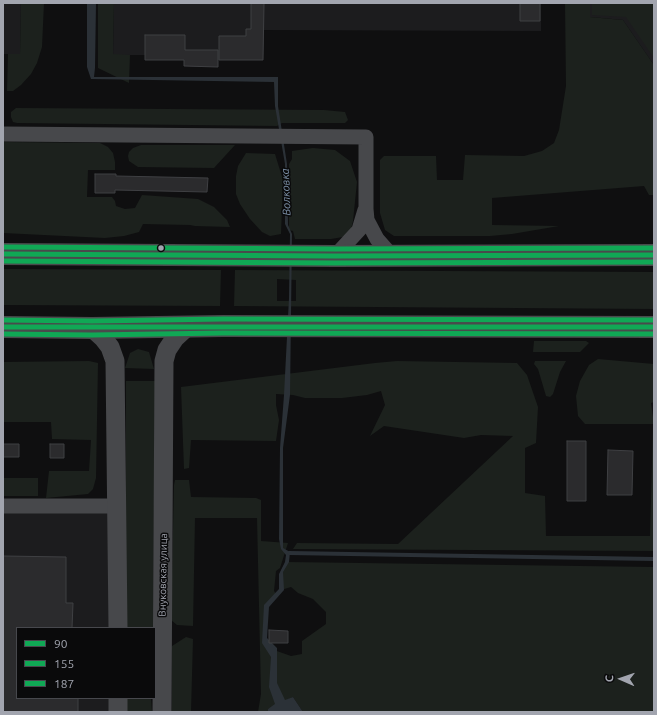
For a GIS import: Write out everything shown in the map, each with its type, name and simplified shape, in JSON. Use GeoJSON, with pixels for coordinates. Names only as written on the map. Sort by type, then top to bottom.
{"type":"FeatureCollection","features":[{"type":"Feature","properties":{"kind":"highway"},"geometry":{"type":"LineString","coordinates":[[3,254],[336,256],[654,255]]}},
{"type":"Feature","properties":{"kind":"highway"},"geometry":{"type":"LineString","coordinates":[[3,327],[654,327]]}},
{"type":"Feature","properties":{"kind":"street"},"geometry":{"type":"LineString","coordinates":[[3,134],[366,137],[367,220],[377,240],[392,256]]}},
{"type":"Feature","properties":{"kind":"street"},"geometry":{"type":"LineString","coordinates":[[336,256],[359,230],[366,209]]}},
{"type":"Feature","properties":{"kind":"street","name":"Внуковская улица"},"geometry":{"type":"LineString","coordinates":[[160,700],[164,361],[175,338],[188,326]]}},
{"type":"Feature","properties":{"kind":"street"},"geometry":{"type":"LineString","coordinates":[[92,328],[104,338],[110,347],[115,361],[118,627]]}},
{"type":"Feature","properties":{"kind":"street"},"geometry":{"type":"LineString","coordinates":[[3,506],[117,506]]}},
{"type":"Feature","properties":{"kind":"shaded area"},"geometry":{"type":"Polygon","coordinates":[[[3,3],[21,3],[20,54],[3,54],[3,3]]]}},
{"type":"Feature","properties":{"kind":"shaded area"},"geometry":{"type":"Polygon","coordinates":[[[21,3],[44,3],[42,47],[37,63],[31,74],[13,91],[7,91],[8,54],[20,54],[21,3]]]}},
{"type":"Feature","properties":{"kind":"shaded area"},"geometry":{"type":"Polygon","coordinates":[[[98,3],[114,3],[113,54],[130,55],[129,83],[98,68],[98,3]]]}},
{"type":"Feature","properties":{"kind":"shaded area"},"geometry":{"type":"Polygon","coordinates":[[[114,3],[541,3],[541,31],[264,30],[263,60],[218,60],[218,67],[184,66],[184,60],[145,55],[113,55],[114,3]]]}},
{"type":"Feature","properties":{"kind":"shaded area"},"geometry":{"type":"Polygon","coordinates":[[[565,3],[590,3],[590,17],[623,20],[654,65],[654,195],[649,195],[644,186],[492,198],[492,225],[559,226],[512,234],[490,236],[394,236],[385,230],[380,213],[380,160],[384,156],[436,156],[437,180],[463,180],[465,155],[524,156],[542,151],[554,143],[559,130],[566,86],[565,3]]]}},
{"type":"Feature","properties":{"kind":"shaded area"},"geometry":{"type":"Polygon","coordinates":[[[590,3],[654,3],[654,65],[623,20],[590,17],[590,3]]]}},
{"type":"Feature","properties":{"kind":"shaded area"},"geometry":{"type":"Polygon","coordinates":[[[592,3],[654,3],[654,58],[626,17],[592,15],[592,3]]]}},
{"type":"Feature","properties":{"kind":"shaded area"},"geometry":{"type":"Polygon","coordinates":[[[16,108],[324,110],[345,112],[348,120],[345,123],[282,123],[277,126],[17,123],[13,122],[11,117],[11,112],[16,108]]]}},
{"type":"Feature","properties":{"kind":"shaded area"},"geometry":{"type":"Polygon","coordinates":[[[3,142],[100,143],[108,147],[113,153],[115,170],[88,170],[87,197],[112,197],[116,206],[125,209],[135,208],[142,195],[198,199],[214,207],[227,220],[230,227],[143,224],[139,232],[124,236],[105,238],[3,233],[3,142]]]}},
{"type":"Feature","properties":{"kind":"shaded area"},"geometry":{"type":"Polygon","coordinates":[[[141,145],[235,145],[214,168],[138,167],[129,161],[128,156],[129,152],[133,148],[141,145]]]}},
{"type":"Feature","properties":{"kind":"shaded area"},"geometry":{"type":"Polygon","coordinates":[[[313,148],[335,150],[350,161],[357,182],[353,221],[350,233],[343,237],[331,239],[295,239],[293,231],[289,230],[289,164],[292,159],[292,151],[313,148]]]}},
{"type":"Feature","properties":{"kind":"shaded area"},"geometry":{"type":"Polygon","coordinates":[[[246,153],[275,154],[283,180],[281,234],[270,236],[262,232],[250,219],[240,204],[236,194],[236,176],[238,166],[246,153]]]}},
{"type":"Feature","properties":{"kind":"shaded area"},"geometry":{"type":"Polygon","coordinates":[[[3,269],[221,270],[220,306],[3,305],[3,269]]]}},
{"type":"Feature","properties":{"kind":"shaded area"},"geometry":{"type":"Polygon","coordinates":[[[235,270],[654,272],[654,309],[234,306],[235,270]],[[277,279],[277,301],[296,301],[296,280],[277,279]]]}},
{"type":"Feature","properties":{"kind":"shaded area"},"geometry":{"type":"Polygon","coordinates":[[[534,341],[586,341],[589,343],[580,352],[533,352],[534,341]]]}},
{"type":"Feature","properties":{"kind":"shaded area"},"geometry":{"type":"Polygon","coordinates":[[[138,349],[149,352],[154,369],[125,368],[130,353],[138,349]]]}},
{"type":"Feature","properties":{"kind":"shaded area"},"geometry":{"type":"Polygon","coordinates":[[[598,359],[654,364],[654,402],[651,403],[654,418],[654,551],[293,549],[297,543],[398,544],[513,436],[481,435],[464,438],[384,426],[370,436],[385,405],[381,391],[367,395],[342,398],[305,398],[293,395],[276,394],[276,405],[279,420],[276,441],[191,440],[189,468],[184,469],[181,387],[397,361],[517,363],[527,375],[538,407],[536,443],[525,448],[525,493],[545,496],[546,536],[650,536],[653,424],[585,424],[578,416],[576,396],[580,381],[589,365],[598,359]]]}},
{"type":"Feature","properties":{"kind":"shaded area"},"geometry":{"type":"Polygon","coordinates":[[[89,361],[98,363],[96,478],[93,489],[88,494],[46,498],[49,471],[89,471],[91,440],[52,439],[51,422],[3,422],[3,362],[89,361]]]}},
{"type":"Feature","properties":{"kind":"shaded area"},"geometry":{"type":"Polygon","coordinates":[[[535,361],[566,361],[560,372],[553,394],[550,397],[546,396],[538,369],[534,364],[535,361]]]}},
{"type":"Feature","properties":{"kind":"shaded area"},"geometry":{"type":"Polygon","coordinates":[[[126,381],[155,381],[153,627],[126,627],[126,381]]]}},
{"type":"Feature","properties":{"kind":"shaded area"},"geometry":{"type":"Polygon","coordinates":[[[3,478],[38,478],[38,496],[3,496],[3,478]]]}},
{"type":"Feature","properties":{"kind":"shaded area"},"geometry":{"type":"Polygon","coordinates":[[[175,480],[189,480],[191,497],[256,498],[261,500],[261,541],[288,543],[280,568],[276,571],[274,591],[277,595],[266,606],[264,639],[274,650],[291,656],[302,654],[302,641],[326,624],[326,612],[313,599],[298,593],[291,587],[281,590],[282,572],[287,562],[654,567],[654,712],[303,712],[293,697],[268,709],[268,712],[258,712],[261,694],[257,518],[195,518],[193,626],[177,625],[171,620],[175,480]]]}},
{"type":"Feature","properties":{"kind":"shaded area"},"geometry":{"type":"Polygon","coordinates":[[[3,506],[111,508],[110,627],[16,627],[16,699],[109,699],[109,712],[3,712],[3,506]]]}},
{"type":"Feature","properties":{"kind":"shaded area"},"geometry":{"type":"Polygon","coordinates":[[[186,637],[193,639],[191,712],[172,712],[172,646],[186,637]]]}},
{"type":"Feature","properties":{"kind":"shaded area"},"geometry":{"type":"Polygon","coordinates":[[[125,699],[151,699],[152,712],[124,712],[125,699]]]}},
{"type":"Feature","properties":{"kind":"water","name":"Волковка"},"geometry":{"type":"Polygon","coordinates":[[[87,3],[96,3],[94,77],[278,77],[278,106],[287,164],[288,225],[292,234],[290,395],[283,448],[283,548],[290,552],[289,562],[283,572],[284,590],[269,607],[267,638],[277,648],[277,683],[285,700],[293,697],[303,712],[268,712],[268,709],[275,704],[269,687],[271,657],[262,643],[264,605],[279,589],[279,574],[285,562],[286,555],[281,549],[279,539],[280,448],[289,298],[290,234],[285,224],[285,164],[275,106],[274,82],[91,79],[87,67],[87,3]]]}},
{"type":"Feature","properties":{"kind":"building"},"geometry":{"type":"Polygon","coordinates":[[[251,3],[264,3],[263,60],[219,60],[219,36],[246,36],[246,29],[251,29],[251,3]]]}},
{"type":"Feature","properties":{"kind":"building"},"geometry":{"type":"Polygon","coordinates":[[[520,3],[540,3],[540,21],[520,21],[520,3]]]}},
{"type":"Feature","properties":{"kind":"building"},"geometry":{"type":"Polygon","coordinates":[[[145,35],[185,35],[185,50],[218,50],[218,67],[184,66],[184,60],[145,60],[145,35]]]}},
{"type":"Feature","properties":{"kind":"building"},"geometry":{"type":"Polygon","coordinates":[[[95,174],[116,174],[116,176],[208,178],[207,192],[115,190],[115,193],[95,193],[95,174]]]}},
{"type":"Feature","properties":{"kind":"building"},"geometry":{"type":"Polygon","coordinates":[[[567,441],[586,441],[586,501],[567,501],[567,441]]]}},
{"type":"Feature","properties":{"kind":"building"},"geometry":{"type":"Polygon","coordinates":[[[3,444],[19,444],[19,457],[3,457],[3,444]]]}},
{"type":"Feature","properties":{"kind":"building"},"geometry":{"type":"Polygon","coordinates":[[[50,444],[64,444],[64,458],[50,458],[50,444]]]}},
{"type":"Feature","properties":{"kind":"building"},"geometry":{"type":"Polygon","coordinates":[[[608,450],[633,451],[632,495],[607,495],[608,450]]]}},
{"type":"Feature","properties":{"kind":"building"},"geometry":{"type":"Polygon","coordinates":[[[3,556],[66,557],[66,603],[73,603],[72,627],[16,627],[16,699],[78,699],[78,712],[3,712],[3,556]]]}},
{"type":"Feature","properties":{"kind":"building"},"geometry":{"type":"Polygon","coordinates":[[[269,630],[288,631],[288,643],[269,643],[269,630]]]}},
{"type":"Feature","properties":{"kind":"waterway"},"geometry":{"type":"LineString","coordinates":[[289,553],[654,559]]}},
{"type":"Feature","properties":{"kind":"transit line","name":"187"},"geometry":{"type":"LineString","coordinates":[[3,247],[335,249],[654,248]]}},
{"type":"Feature","properties":{"kind":"transit line","name":"90"},"geometry":{"type":"LineString","coordinates":[[3,254],[335,256],[654,255]]}},
{"type":"Feature","properties":{"kind":"transit line","name":"155"},"geometry":{"type":"LineString","coordinates":[[3,261],[335,263],[654,262]]}},
{"type":"Feature","properties":{"kind":"transit line","name":"187"},"geometry":{"type":"LineString","coordinates":[[3,320],[654,320]]}},
{"type":"Feature","properties":{"kind":"transit line","name":"90"},"geometry":{"type":"LineString","coordinates":[[3,327],[654,327]]}},
{"type":"Feature","properties":{"kind":"transit line","name":"155"},"geometry":{"type":"LineString","coordinates":[[3,334],[654,334]]}}]}
